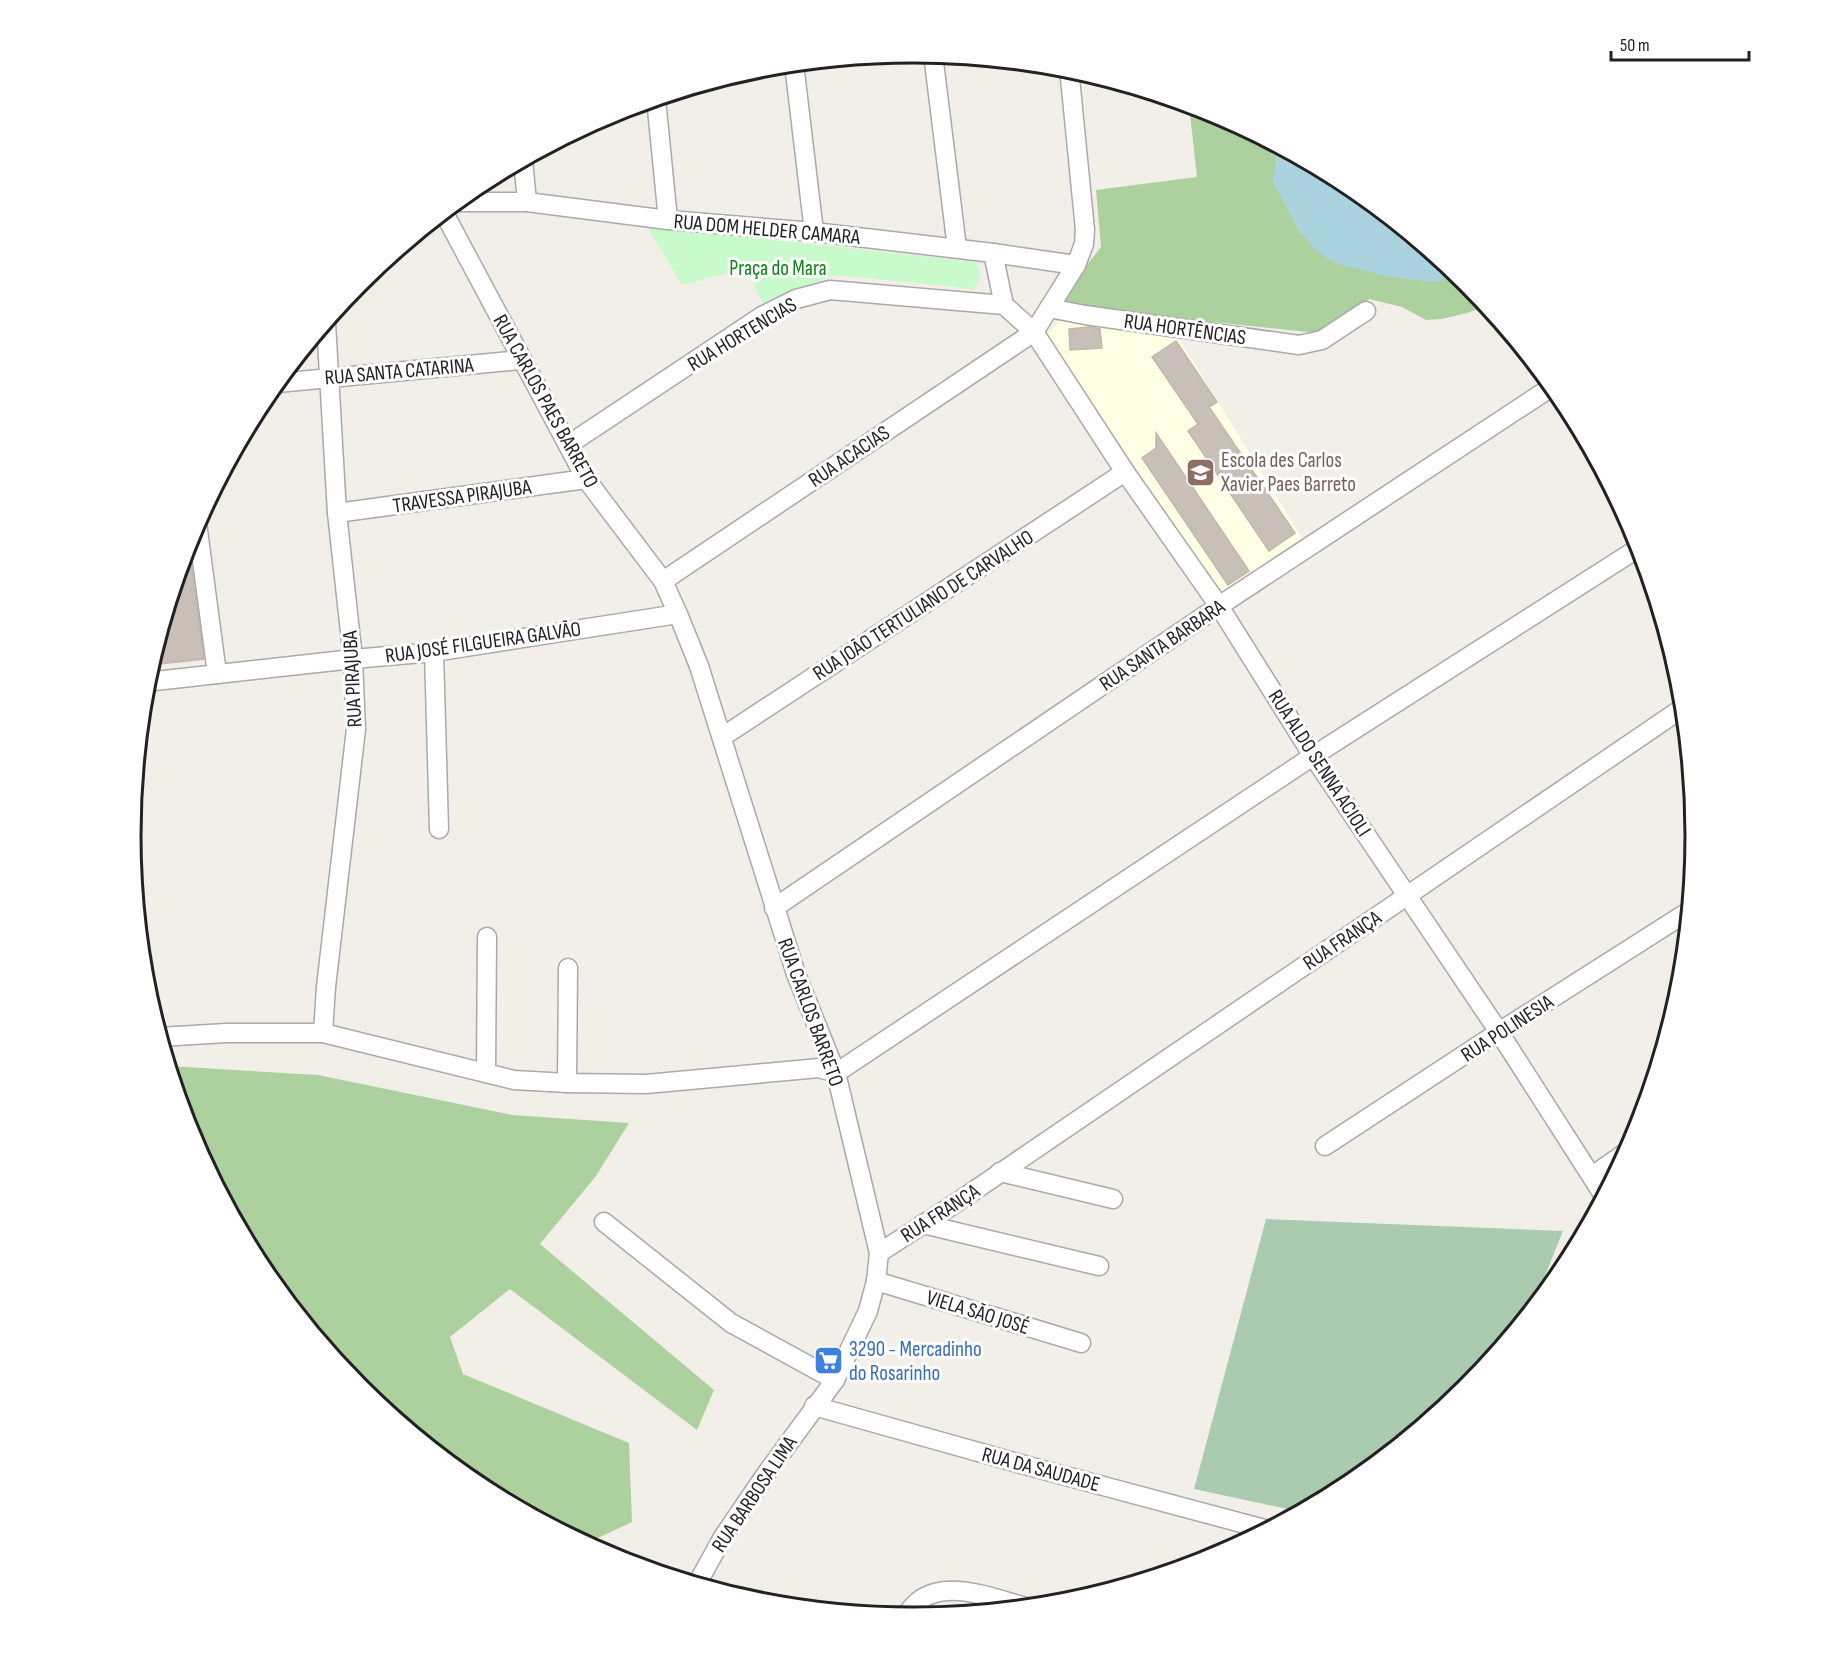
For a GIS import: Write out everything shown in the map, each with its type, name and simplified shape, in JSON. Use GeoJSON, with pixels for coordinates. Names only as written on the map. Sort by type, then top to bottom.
{"type":"FeatureCollection","features":[{"type":"Feature","properties":{"kind":"street"},"geometry":{"type":"LineString","coordinates":[[934,64],[957,249]]}},
{"type":"Feature","properties":{"kind":"street"},"geometry":{"type":"LineString","coordinates":[[795,73],[814,232]]}},
{"type":"Feature","properties":{"kind":"street"},"geometry":{"type":"LineString","coordinates":[[993,253],[1004,305],[1034,332],[1076,265],[1084,244],[1085,230],[1070,79]]}},
{"type":"Feature","properties":{"kind":"street"},"geometry":{"type":"LineString","coordinates":[[657,107],[668,220]]}},
{"type":"Feature","properties":{"kind":"street"},"geometry":{"type":"LineString","coordinates":[[525,168],[527,202]]}},
{"type":"Feature","properties":{"kind":"street","name":"RUA DOM HELDER CAMARA"},"geometry":{"type":"LineString","coordinates":[[472,202],[527,202],[668,220],[814,232],[1076,265]]}},
{"type":"Feature","properties":{"kind":"street","name":"RUA CARLOS PAES BARRETO"},"geometry":{"type":"LineString","coordinates":[[448,220],[586,479],[663,581],[678,614]]}},
{"type":"Feature","properties":{"kind":"street","name":"RUA HORTENCIAS"},"geometry":{"type":"LineString","coordinates":[[568,445],[762,316],[796,299],[830,290],[1004,305]]}},
{"type":"Feature","properties":{"kind":"street","name":"RUA HORTÊNCIAS"},"geometry":{"type":"LineString","coordinates":[[1049,308],[1299,345],[1322,340],[1366,311]]}},
{"type":"Feature","properties":{"kind":"street","name":"RUA ALDO SENNA ACIOLI"},"geometry":{"type":"LineString","coordinates":[[1034,332],[1125,472],[1219,606],[1313,756],[1499,1032],[1600,1189]]}},
{"type":"Feature","properties":{"kind":"street","name":"RUA ACACIAS"},"geometry":{"type":"LineString","coordinates":[[663,581],[1034,332]]}},
{"type":"Feature","properties":{"kind":"street","name":"RUA PIRAJUBA"},"geometry":{"type":"LineString","coordinates":[[323,1033],[326,987],[356,729],[353,658],[337,513],[327,334]]}},
{"type":"Feature","properties":{"kind":"street","name":"RUA SANTA CATARINA"},"geometry":{"type":"LineString","coordinates":[[290,381],[522,360]]}},
{"type":"Feature","properties":{"kind":"street","name":"RUA SANTA BARBARA"},"geometry":{"type":"LineString","coordinates":[[774,908],[1219,606],[1545,391]]}},
{"type":"Feature","properties":{"kind":"street","name":"RUA JOÃO TERTULIANO DE CARVALHO"},"geometry":{"type":"LineString","coordinates":[[722,737],[1125,472]]}},
{"type":"Feature","properties":{"kind":"street","name":"TRAVESSA PIRAJUBA"},"geometry":{"type":"LineString","coordinates":[[337,513],[586,479]]}},
{"type":"Feature","properties":{"kind":"street"},"geometry":{"type":"LineString","coordinates":[[199,541],[217,674]]}},
{"type":"Feature","properties":{"kind":"street"},"geometry":{"type":"LineString","coordinates":[[167,1037],[226,1033],[323,1033],[514,1080],[567,1083],[646,1084],[819,1068],[836,1073],[1313,756],[1632,553]]}},
{"type":"Feature","properties":{"kind":"street","name":"RUA CARLOS BARRETO"},"geometry":{"type":"LineString","coordinates":[[678,614],[699,666],[796,974],[836,1073],[879,1252],[876,1281],[868,1311],[835,1380],[814,1406]]}},
{"type":"Feature","properties":{"kind":"street","name":"RUA JOSÉ FILGUEIRA GALVÃO"},"geometry":{"type":"LineString","coordinates":[[157,681],[353,658],[434,652],[678,614]]}},
{"type":"Feature","properties":{"kind":"street"},"geometry":{"type":"LineString","coordinates":[[434,652],[439,829]]}},
{"type":"Feature","properties":{"kind":"street","name":"RUA FRANÇA"},"geometry":{"type":"LineString","coordinates":[[879,1252],[1675,713]]}},
{"type":"Feature","properties":{"kind":"street","name":"RUA POLINESIA"},"geometry":{"type":"LineString","coordinates":[[1325,1146],[1681,916]]}},
{"type":"Feature","properties":{"kind":"street"},"geometry":{"type":"LineString","coordinates":[[486,1072],[488,937]]}},
{"type":"Feature","properties":{"kind":"street"},"geometry":{"type":"LineString","coordinates":[[567,1083],[568,968]]}},
{"type":"Feature","properties":{"kind":"street"},"geometry":{"type":"LineString","coordinates":[[1592,1176],[1613,1161]]}},
{"type":"Feature","properties":{"kind":"street","name":"RUA FRANÇA"},"geometry":{"type":"LineString","coordinates":[[1000,1172],[1113,1200]]}},
{"type":"Feature","properties":{"kind":"street"},"geometry":{"type":"LineString","coordinates":[[604,1222],[731,1323],[835,1380]]}},
{"type":"Feature","properties":{"kind":"street"},"geometry":{"type":"LineString","coordinates":[[923,1224],[1099,1266]]}},
{"type":"Feature","properties":{"kind":"street","name":"VIELA SÃO JOSÉ"},"geometry":{"type":"LineString","coordinates":[[876,1281],[1081,1343]]}},
{"type":"Feature","properties":{"kind":"street","name":"RUA DA SAUDADE"},"geometry":{"type":"LineString","coordinates":[[814,1406],[1257,1527]]}},
{"type":"Feature","properties":{"kind":"street","name":"RUA BARBOSA LIMA"},"geometry":{"type":"LineString","coordinates":[[701,1578],[729,1528],[814,1406]]}},
{"type":"Feature","properties":{"kind":"street"},"geometry":{"type":"LineString","coordinates":[[910,1608],[923,1596],[938,1592],[966,1591],[1006,1602]]}},
{"type":"Feature","properties":{"kind":"shaded area","name":"Escola des Carlos Xavier Paes Barreto"},"geometry":{"type":"Polygon","coordinates":[[[1064,316],[1178,337],[1304,541],[1224,599],[1047,335],[1064,316]]]}},
{"type":"Feature","properties":{"kind":"shaded area"},"geometry":{"type":"Polygon","coordinates":[[[1266,1219],[1563,1231],[1541,1285],[1494,1345],[1460,1382],[1423,1416],[1343,1478],[1291,1510],[1194,1489],[1266,1219]]]}},
{"type":"Feature","properties":{"kind":"green space"},"geometry":{"type":"Polygon","coordinates":[[[1190,115],[1255,143],[1300,166],[1343,193],[1423,255],[1478,309],[1442,319],[1426,320],[1402,307],[1369,299],[1338,325],[1317,333],[1068,307],[1064,294],[1101,247],[1096,190],[1197,177],[1190,115]]]}},
{"type":"Feature","properties":{"kind":"green space","name":"Praça do Mara"},"geometry":{"type":"Polygon","coordinates":[[[647,226],[975,262],[980,276],[973,289],[833,276],[762,303],[748,268],[682,285],[647,226]]]}},
{"type":"Feature","properties":{"kind":"green space"},"geometry":{"type":"Polygon","coordinates":[[[177,1066],[318,1075],[512,1115],[629,1123],[596,1176],[540,1244],[714,1390],[697,1430],[510,1289],[450,1337],[463,1374],[629,1443],[632,1522],[596,1539],[527,1505],[484,1478],[443,1448],[367,1382],[301,1306],[271,1265],[244,1222],[200,1131],[177,1066]]]}},
{"type":"Feature","properties":{"kind":"water"},"geometry":{"type":"Polygon","coordinates":[[[1276,154],[1343,193],[1384,223],[1448,278],[1436,282],[1391,277],[1334,263],[1317,251],[1300,232],[1273,182],[1276,154]]]}},
{"type":"Feature","properties":{"kind":"building"},"geometry":{"type":"Polygon","coordinates":[[[1090,327],[1100,329],[1102,348],[1070,350],[1069,329],[1090,327]]]}},
{"type":"Feature","properties":{"kind":"building"},"geometry":{"type":"Polygon","coordinates":[[[1176,341],[1217,402],[1209,407],[1295,533],[1269,551],[1188,431],[1198,424],[1152,357],[1176,341]]]}},
{"type":"Feature","properties":{"kind":"building"},"geometry":{"type":"Polygon","coordinates":[[[1156,433],[1249,571],[1228,585],[1142,458],[1156,448],[1156,433]]]}},
{"type":"Feature","properties":{"kind":"building"},"geometry":{"type":"Polygon","coordinates":[[[191,564],[204,659],[161,664],[167,636],[191,564]]]}},
{"type":"Feature","properties":{"kind":"place","name":"Escola des Carlos Xavier Paes Barreto"},"geometry":{"type":"Point","coordinates":[1200,472]}},
{"type":"Feature","properties":{"kind":"place","name":"3290 - Mercadinho do Rosarinho"},"geometry":{"type":"Point","coordinates":[828,1361]}}]}
